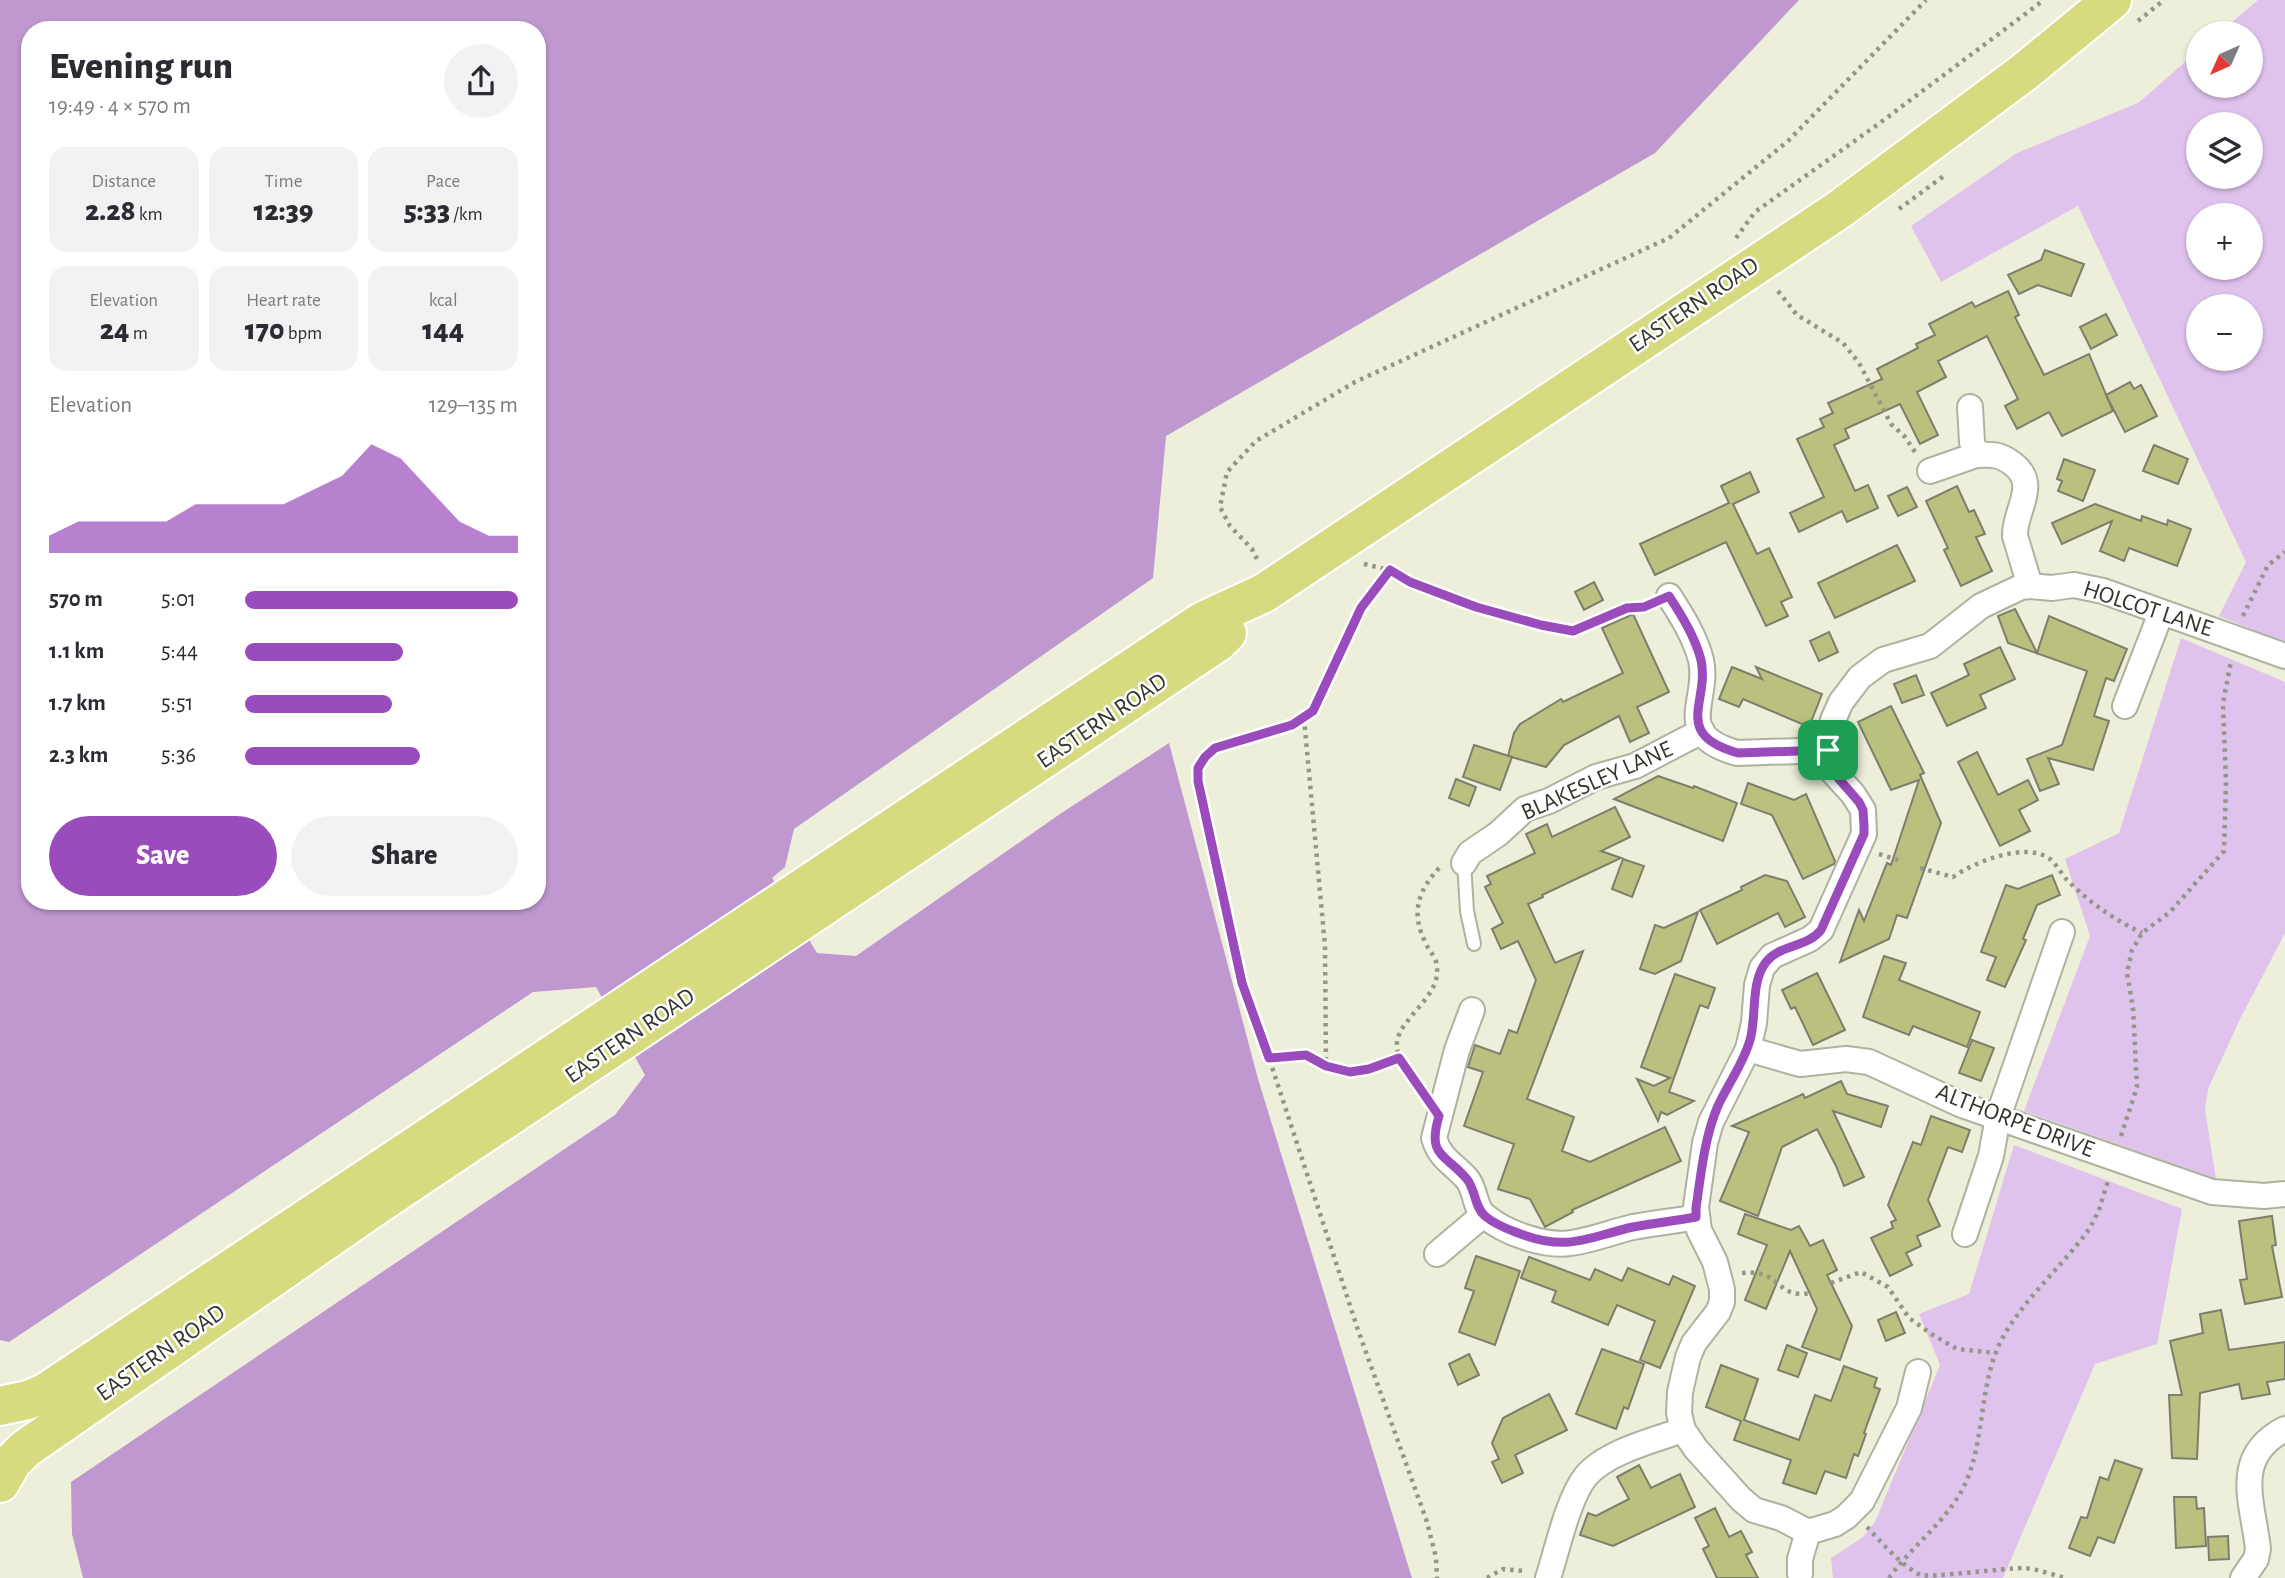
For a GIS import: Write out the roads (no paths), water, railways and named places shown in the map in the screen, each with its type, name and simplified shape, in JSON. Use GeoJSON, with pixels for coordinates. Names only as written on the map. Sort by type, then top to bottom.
{"type":"FeatureCollection","features":[{"type":"Feature","properties":{"kind":"main road","name":"EASTERN ROAD"},"geometry":{"type":"LineString","coordinates":[[0,1406],[45,1393],[485,1115],[866,861],[1218,642],[1261,578],[1840,209],[2023,73],[2112,0]]}},
{"type":"Feature","properties":{"kind":"main road","name":"EASTERN ROAD"},"geometry":{"type":"LineString","coordinates":[[0,1483],[12,1462],[45,1433],[485,1115]]}},
{"type":"Feature","properties":{"kind":"street"},"geometry":{"type":"LineString","coordinates":[[1970,407],[1972,442],[1976,455]]}},
{"type":"Feature","properties":{"kind":"street"},"geometry":{"type":"LineString","coordinates":[[1924,464],[1976,455],[2000,455],[2019,469],[2024,478],[2026,494],[2015,536],[2031,586]]}},
{"type":"Feature","properties":{"kind":"street","name":"HOLCOT LANE"},"geometry":{"type":"LineString","coordinates":[[1828,750],[1829,733],[1841,702],[1850,688],[1870,668],[1883,660],[1930,646],[1981,606],[2021,587],[2052,589],[2074,585],[2103,591],[2285,656]]}},
{"type":"Feature","properties":{"kind":"street","name":"BLAKESLEY LANE"},"geometry":{"type":"LineString","coordinates":[[1669,596],[1686,622],[1700,660],[1702,682],[1696,708],[1702,731],[1725,750],[1738,753],[1828,750]]}},
{"type":"Feature","properties":{"kind":"street"},"geometry":{"type":"LineString","coordinates":[[2125,706],[2161,613]]}},
{"type":"Feature","properties":{"kind":"street","name":"BLAKESLEY LANE"},"geometry":{"type":"LineString","coordinates":[[1464,863],[1470,853],[1498,834],[1525,809],[1549,801],[1596,777],[1635,766],[1702,731]]}},
{"type":"Feature","properties":{"kind":"street"},"geometry":{"type":"LineString","coordinates":[[1828,750],[1832,771],[1853,794],[1863,810],[1864,834],[1821,930],[1810,939],[1772,956],[1762,968],[1748,1049],[1711,1122],[1702,1160],[1696,1217],[1699,1230],[1715,1262],[1722,1289],[1722,1302],[1718,1312],[1694,1343],[1683,1376],[1679,1413],[1683,1430],[1712,1469],[1754,1510],[1781,1518],[1808,1532],[1835,1524],[1862,1501],[1909,1408],[1918,1372]]}},
{"type":"Feature","properties":{"kind":"street"},"geometry":{"type":"LineString","coordinates":[[1965,1234],[1991,1156],[1998,1117],[2062,932]]}},
{"type":"Feature","properties":{"kind":"street"},"geometry":{"type":"LineString","coordinates":[[1472,1010],[1457,1050],[1434,1138],[1437,1150],[1473,1187],[1483,1215],[1513,1231],[1558,1244],[1637,1226],[1696,1217]]}},
{"type":"Feature","properties":{"kind":"street","name":"ALTHORPE DRIVE"},"geometry":{"type":"LineString","coordinates":[[1748,1049],[1800,1064],[1846,1059],[1868,1062],[1918,1083],[1945,1098],[2212,1192],[2264,1196],[2285,1194]]}},
{"type":"Feature","properties":{"kind":"street"},"geometry":{"type":"LineString","coordinates":[[1437,1254],[1483,1215]]}},
{"type":"Feature","properties":{"kind":"street"},"geometry":{"type":"LineString","coordinates":[[2243,1578],[2256,1559],[2258,1549],[2248,1476],[2264,1446],[2285,1429]]}},
{"type":"Feature","properties":{"kind":"street"},"geometry":{"type":"LineString","coordinates":[[1549,1575],[1573,1501],[1585,1477],[1609,1459],[1634,1447],[1683,1430]]}},
{"type":"Feature","properties":{"kind":"street"},"geometry":{"type":"LineString","coordinates":[[1802,1576],[1800,1559],[1808,1532]]}},
{"type":"Feature","properties":{"kind":"lane"},"geometry":{"type":"LineString","coordinates":[[1464,863],[1467,911],[1474,944]]}}]}
